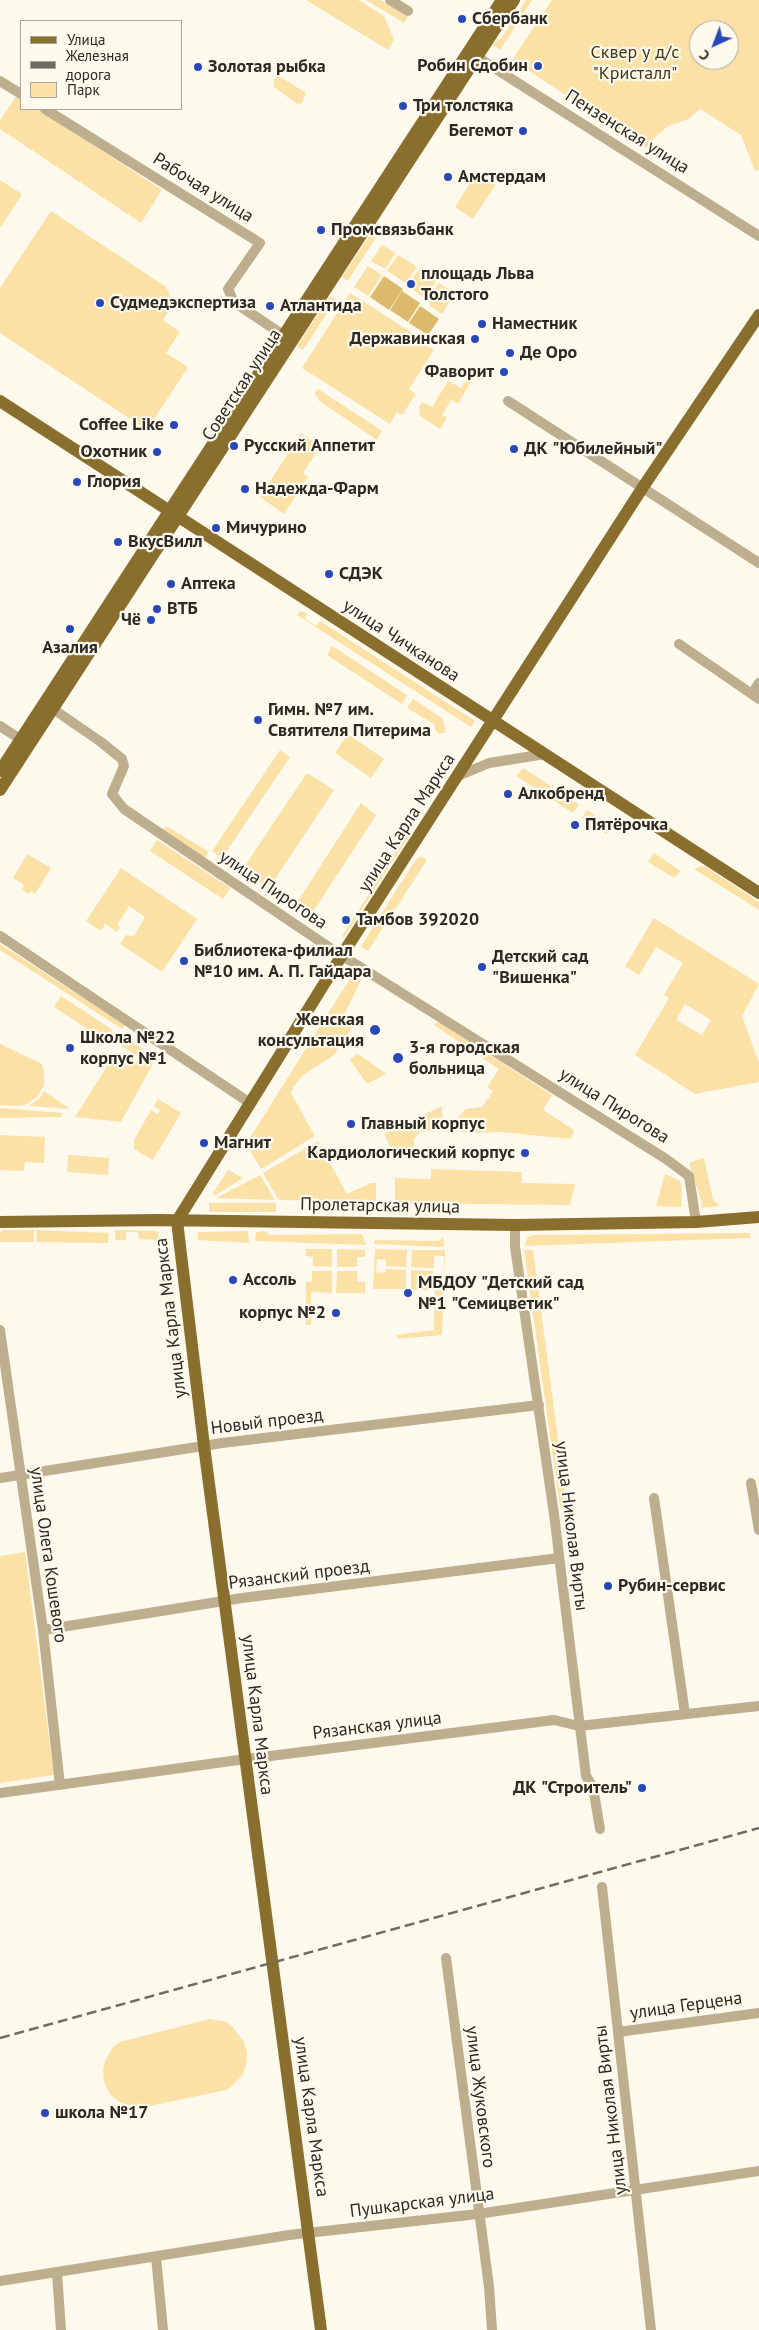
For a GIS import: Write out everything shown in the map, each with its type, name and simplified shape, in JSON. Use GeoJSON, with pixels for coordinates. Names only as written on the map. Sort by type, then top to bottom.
{"type":"FeatureCollection","features":[{"type":"Feature","properties":{"kind":"main road"},"geometry":{"type":"LineString","coordinates":[[0,771],[174,512],[283,334],[473,54],[502,0]]}},
{"type":"Feature","properties":{"kind":"main road","name":"Советская улица"},"geometry":{"type":"LineString","coordinates":[[0,790],[53,709],[174,512],[473,54],[514,0]]}},
{"type":"Feature","properties":{"kind":"main road","name":"улица Карла Маркса"},"geometry":{"type":"LineString","coordinates":[[321,2330],[204,1446],[177,1220],[342,955],[643,487],[759,315]]}},
{"type":"Feature","properties":{"kind":"main road","name":"улица Чичканова"},"geometry":{"type":"LineString","coordinates":[[0,401],[174,512],[759,893]]}},
{"type":"Feature","properties":{"kind":"main road","name":"Пролетарская улица"},"geometry":{"type":"LineString","coordinates":[[0,1222],[177,1220],[515,1225],[696,1222],[759,1217]]}},
{"type":"Feature","properties":{"kind":"street"},"geometry":{"type":"LineString","coordinates":[[390,0],[408,11]]}},
{"type":"Feature","properties":{"kind":"street","name":"Пензенская улица"},"geometry":{"type":"LineString","coordinates":[[473,54],[759,236]]}},
{"type":"Feature","properties":{"kind":"street"},"geometry":{"type":"LineString","coordinates":[[0,81],[20,93]]}},
{"type":"Feature","properties":{"kind":"street","name":"Рабочая улица"},"geometry":{"type":"LineString","coordinates":[[47,110],[260,243],[228,289],[234,302],[283,334]]}},
{"type":"Feature","properties":{"kind":"street"},"geometry":{"type":"LineString","coordinates":[[508,400],[759,563]]}},
{"type":"Feature","properties":{"kind":"street"},"geometry":{"type":"LineString","coordinates":[[679,644],[756,697],[759,683]]}},
{"type":"Feature","properties":{"kind":"street","name":"улица Пирогова"},"geometry":{"type":"LineString","coordinates":[[53,709],[122,759],[124,766],[112,794],[124,809],[342,955],[666,1159],[689,1176],[696,1222]]}},
{"type":"Feature","properties":{"kind":"street"},"geometry":{"type":"LineString","coordinates":[[0,726],[20,739]]}},
{"type":"Feature","properties":{"kind":"street"},"geometry":{"type":"LineString","coordinates":[[458,776],[489,763],[545,754]]}},
{"type":"Feature","properties":{"kind":"street"},"geometry":{"type":"LineString","coordinates":[[0,936],[250,1103]]}},
{"type":"Feature","properties":{"kind":"street","name":"улица Николая Вирты"},"geometry":{"type":"LineString","coordinates":[[515,1225],[515,1247],[539,1405],[586,1776],[593,1787],[600,1829]]}},
{"type":"Feature","properties":{"kind":"street","name":"улица Олега Кошевого"},"geometry":{"type":"LineString","coordinates":[[0,1330],[43,1630],[60,1785]]}},
{"type":"Feature","properties":{"kind":"street","name":"Новый проезд"},"geometry":{"type":"LineString","coordinates":[[0,1478],[204,1446],[539,1405]]}},
{"type":"Feature","properties":{"kind":"street"},"geometry":{"type":"LineString","coordinates":[[751,1483],[759,1530]]}},
{"type":"Feature","properties":{"kind":"street"},"geometry":{"type":"LineString","coordinates":[[654,1498],[685,1714]]}},
{"type":"Feature","properties":{"kind":"street","name":"Рязанский проезд"},"geometry":{"type":"LineString","coordinates":[[43,1630],[225,1600],[559,1558]]}},
{"type":"Feature","properties":{"kind":"street","name":"Рязанская улица"},"geometry":{"type":"LineString","coordinates":[[0,1793],[245,1759],[554,1720],[579,1726],[759,1706]]}},
{"type":"Feature","properties":{"kind":"street","name":"улица Николая Вирты"},"geometry":{"type":"LineString","coordinates":[[602,1887],[651,2330]]}},
{"type":"Feature","properties":{"kind":"street","name":"улица Жуковского"},"geometry":{"type":"LineString","coordinates":[[446,1958],[489,2287],[492,2330]]}},
{"type":"Feature","properties":{"kind":"street","name":"улица Герцена"},"geometry":{"type":"LineString","coordinates":[[618,2032],[759,2013]]}},
{"type":"Feature","properties":{"kind":"street","name":"Пушкарская улица"},"geometry":{"type":"LineString","coordinates":[[0,2281],[156,2258],[308,2232],[478,2214],[759,2170]]}},
{"type":"Feature","properties":{"kind":"street"},"geometry":{"type":"LineString","coordinates":[[156,2258],[163,2330]]}},
{"type":"Feature","properties":{"kind":"street"},"geometry":{"type":"LineString","coordinates":[[57,2273],[60,2330]]}},
{"type":"Feature","properties":{"kind":"green space"},"geometry":{"type":"Polygon","coordinates":[[[306,0],[358,0],[384,16],[394,40],[388,50],[306,0]]]}},
{"type":"Feature","properties":{"kind":"green space"},"geometry":{"type":"Polygon","coordinates":[[[366,0],[381,0],[408,17],[404,23],[366,0]]]}},
{"type":"Feature","properties":{"kind":"green space"},"geometry":{"type":"Polygon","coordinates":[[[526,0],[532,0],[500,50],[493,45],[501,39],[526,0]]]}},
{"type":"Feature","properties":{"kind":"green space","name":"Сквер у д/с \"Кристалл\""},"geometry":{"type":"Polygon","coordinates":[[[552,0],[759,0],[759,170],[755,171],[741,135],[700,109],[689,119],[668,126],[653,139],[647,148],[512,60],[552,0]]]}},
{"type":"Feature","properties":{"kind":"green space"},"geometry":{"type":"Polygon","coordinates":[[[279,76],[306,93],[302,103],[297,104],[274,87],[274,79],[279,76]]]}},
{"type":"Feature","properties":{"kind":"green space"},"geometry":{"type":"Polygon","coordinates":[[[17,95],[20,97],[20,110],[40,110],[162,190],[141,223],[0,129],[0,120],[17,95]]]}},
{"type":"Feature","properties":{"kind":"green space"},"geometry":{"type":"Polygon","coordinates":[[[477,172],[496,184],[473,219],[455,207],[477,172]]]}},
{"type":"Feature","properties":{"kind":"green space"},"geometry":{"type":"Polygon","coordinates":[[[0,180],[22,194],[0,228],[0,180]]]}},
{"type":"Feature","properties":{"kind":"green space"},"geometry":{"type":"Polygon","coordinates":[[[51,211],[166,287],[174,304],[163,320],[180,332],[166,353],[188,367],[147,430],[0,333],[0,288],[51,211]]]}},
{"type":"Feature","properties":{"kind":"green space"},"geometry":{"type":"Polygon","coordinates":[[[378,223],[383,226],[348,281],[342,277],[378,223]]]}},
{"type":"Feature","properties":{"kind":"green space"},"geometry":{"type":"Polygon","coordinates":[[[382,245],[396,253],[385,269],[371,261],[382,245]]]}},
{"type":"Feature","properties":{"kind":"green space"},"geometry":{"type":"Polygon","coordinates":[[[398,255],[417,267],[406,283],[387,271],[398,255]]]}},
{"type":"Feature","properties":{"kind":"green space"},"geometry":{"type":"Polygon","coordinates":[[[368,266],[382,275],[368,296],[354,287],[368,266]]]}},
{"type":"Feature","properties":{"kind":"green space"},"geometry":{"type":"Polygon","coordinates":[[[419,269],[436,281],[425,298],[412,289],[410,283],[419,269]]]}},
{"type":"Feature","properties":{"kind":"green space"},"geometry":{"type":"Polygon","coordinates":[[[439,283],[455,293],[442,314],[430,306],[428,299],[439,283]]]}},
{"type":"Feature","properties":{"kind":"green space"},"geometry":{"type":"Polygon","coordinates":[[[350,293],[428,343],[427,346],[434,350],[409,389],[416,394],[402,415],[397,412],[390,424],[302,368],[350,293]]]}},
{"type":"Feature","properties":{"kind":"green space"},"geometry":{"type":"Polygon","coordinates":[[[330,296],[336,299],[303,350],[297,346],[330,296]]]}},
{"type":"Feature","properties":{"kind":"green space"},"geometry":{"type":"Polygon","coordinates":[[[468,377],[472,380],[458,404],[451,400],[442,415],[447,418],[440,429],[420,416],[419,407],[422,402],[432,407],[448,381],[461,388],[468,377]]]}},
{"type":"Feature","properties":{"kind":"green space"},"geometry":{"type":"Polygon","coordinates":[[[318,389],[382,431],[377,440],[318,400],[319,398],[314,394],[318,389]]]}},
{"type":"Feature","properties":{"kind":"green space"},"geometry":{"type":"Polygon","coordinates":[[[301,433],[320,447],[303,473],[308,477],[284,514],[260,497],[301,433]]]}},
{"type":"Feature","properties":{"kind":"green space"},"geometry":{"type":"Polygon","coordinates":[[[300,611],[307,613],[305,619],[316,626],[320,621],[475,721],[471,727],[297,615],[300,611]]]}},
{"type":"Feature","properties":{"kind":"green space"},"geometry":{"type":"Polygon","coordinates":[[[332,646],[407,695],[402,704],[327,655],[332,646]]]}},
{"type":"Feature","properties":{"kind":"green space"},"geometry":{"type":"Polygon","coordinates":[[[413,699],[442,718],[446,732],[439,734],[436,732],[434,724],[407,708],[413,699]]]}},
{"type":"Feature","properties":{"kind":"green space"},"geometry":{"type":"Polygon","coordinates":[[[348,734],[384,759],[371,778],[335,753],[348,734]]]}},
{"type":"Feature","properties":{"kind":"green space"},"geometry":{"type":"Polygon","coordinates":[[[280,750],[290,757],[222,858],[212,851],[280,750]]]}},
{"type":"Feature","properties":{"kind":"green space"},"geometry":{"type":"Polygon","coordinates":[[[523,768],[579,805],[573,813],[516,776],[523,768]]]}},
{"type":"Feature","properties":{"kind":"green space"},"geometry":{"type":"Polygon","coordinates":[[[307,773],[334,790],[269,888],[242,870],[307,773]]]}},
{"type":"Feature","properties":{"kind":"green space"},"geometry":{"type":"Polygon","coordinates":[[[361,803],[376,815],[309,918],[294,907],[361,803]]]}},
{"type":"Feature","properties":{"kind":"green space"},"geometry":{"type":"Polygon","coordinates":[[[587,810],[612,826],[606,834],[582,818],[587,810]]]}},
{"type":"Feature","properties":{"kind":"green space"},"geometry":{"type":"Polygon","coordinates":[[[166,826],[209,852],[205,858],[163,830],[166,826]]]}},
{"type":"Feature","properties":{"kind":"green space"},"geometry":{"type":"Polygon","coordinates":[[[409,831],[411,833],[344,937],[342,936],[409,831]]]}},
{"type":"Feature","properties":{"kind":"green space"},"geometry":{"type":"Polygon","coordinates":[[[157,840],[230,888],[223,899],[150,851],[157,840]]]}},
{"type":"Feature","properties":{"kind":"green space"},"geometry":{"type":"Polygon","coordinates":[[[654,853],[681,871],[674,878],[648,862],[654,853]]]}},
{"type":"Feature","properties":{"kind":"green space"},"geometry":{"type":"Polygon","coordinates":[[[27,854],[51,868],[35,894],[31,891],[29,894],[22,890],[24,885],[13,878],[27,854]]]}},
{"type":"Feature","properties":{"kind":"green space"},"geometry":{"type":"Polygon","coordinates":[[[421,856],[427,860],[368,951],[361,946],[416,859],[421,856]]]}},
{"type":"Feature","properties":{"kind":"green space"},"geometry":{"type":"Polygon","coordinates":[[[700,866],[706,867],[759,902],[759,910],[694,869],[700,866]]]}},
{"type":"Feature","properties":{"kind":"green space"},"geometry":{"type":"Polygon","coordinates":[[[121,868],[197,919],[162,972],[120,944],[126,935],[134,936],[145,917],[129,906],[117,925],[120,927],[117,932],[105,924],[101,931],[86,921],[121,868]]]}},
{"type":"Feature","properties":{"kind":"green space"},"geometry":{"type":"Polygon","coordinates":[[[654,918],[759,984],[742,1016],[759,1063],[759,1082],[695,1094],[635,1055],[669,998],[664,995],[683,963],[656,947],[639,975],[625,966],[654,918]],[[685,1004],[676,1020],[702,1035],[711,1020],[685,1004]]]}},
{"type":"Feature","properties":{"kind":"green space"},"geometry":{"type":"Polygon","coordinates":[[[0,944],[125,1025],[122,1029],[0,950],[0,944]]]}},
{"type":"Feature","properties":{"kind":"green space"},"geometry":{"type":"Polygon","coordinates":[[[356,969],[364,974],[341,1021],[352,1028],[334,1055],[303,1075],[291,1093],[315,1136],[261,1169],[246,1144],[356,969]]]}},
{"type":"Feature","properties":{"kind":"green space"},"geometry":{"type":"Polygon","coordinates":[[[61,996],[113,1030],[106,1041],[54,1007],[61,996]]]}},
{"type":"Feature","properties":{"kind":"green space"},"geometry":{"type":"Polygon","coordinates":[[[437,1022],[552,1095],[543,1110],[574,1130],[571,1139],[501,1132],[451,1131],[451,1125],[466,1109],[482,1107],[493,1091],[487,1087],[499,1069],[434,1025],[437,1022]]]}},
{"type":"Feature","properties":{"kind":"green space"},"geometry":{"type":"Polygon","coordinates":[[[125,1038],[156,1058],[121,1122],[75,1117],[116,1052],[135,1063],[139,1057],[120,1045],[125,1038]]]}},
{"type":"Feature","properties":{"kind":"green space"},"geometry":{"type":"Polygon","coordinates":[[[0,1044],[42,1064],[44,1085],[38,1096],[27,1104],[20,1106],[0,1105],[0,1044]]]}},
{"type":"Feature","properties":{"kind":"green space"},"geometry":{"type":"Polygon","coordinates":[[[357,1053],[386,1074],[367,1084],[350,1060],[357,1053]]]}},
{"type":"Feature","properties":{"kind":"green space"},"geometry":{"type":"Polygon","coordinates":[[[44,1091],[70,1109],[29,1106],[40,1098],[44,1091]]]}},
{"type":"Feature","properties":{"kind":"green space"},"geometry":{"type":"Polygon","coordinates":[[[158,1099],[181,1113],[153,1160],[134,1149],[134,1140],[151,1110],[158,1114],[160,1110],[154,1106],[158,1099]]]}},
{"type":"Feature","properties":{"kind":"green space"},"geometry":{"type":"Polygon","coordinates":[[[442,1106],[443,1127],[438,1131],[420,1132],[414,1139],[413,1151],[396,1158],[384,1134],[442,1106]]]}},
{"type":"Feature","properties":{"kind":"green space"},"geometry":{"type":"Polygon","coordinates":[[[0,1108],[62,1113],[61,1117],[0,1118],[0,1108]]]}},
{"type":"Feature","properties":{"kind":"green space"},"geometry":{"type":"Polygon","coordinates":[[[0,1135],[45,1137],[44,1163],[25,1162],[24,1171],[0,1170],[0,1135]]]}},
{"type":"Feature","properties":{"kind":"green space"},"geometry":{"type":"Polygon","coordinates":[[[318,1141],[347,1194],[371,1183],[376,1183],[376,1202],[279,1200],[263,1173],[318,1141]]]}},
{"type":"Feature","properties":{"kind":"green space"},"geometry":{"type":"Polygon","coordinates":[[[68,1155],[109,1158],[108,1175],[67,1172],[68,1155]]]}},
{"type":"Feature","properties":{"kind":"green space"},"geometry":{"type":"Polygon","coordinates":[[[704,1158],[713,1200],[720,1206],[701,1208],[702,1203],[689,1163],[704,1158]]]}},
{"type":"Feature","properties":{"kind":"green space"},"geometry":{"type":"Polygon","coordinates":[[[431,1169],[522,1172],[522,1183],[575,1184],[570,1205],[395,1203],[395,1178],[431,1179],[431,1169]]]}},
{"type":"Feature","properties":{"kind":"green space"},"geometry":{"type":"Polygon","coordinates":[[[228,1170],[243,1178],[214,1196],[213,1193],[228,1170]]]}},
{"type":"Feature","properties":{"kind":"green space"},"geometry":{"type":"Polygon","coordinates":[[[665,1174],[680,1181],[682,1187],[681,1207],[656,1206],[665,1174]]]}},
{"type":"Feature","properties":{"kind":"green space"},"geometry":{"type":"Polygon","coordinates":[[[260,1175],[275,1200],[216,1198],[260,1175]]]}},
{"type":"Feature","properties":{"kind":"green space"},"geometry":{"type":"Polygon","coordinates":[[[209,1203],[276,1203],[276,1212],[209,1212],[209,1203]]]}},
{"type":"Feature","properties":{"kind":"green space"},"geometry":{"type":"Polygon","coordinates":[[[3,1230],[34,1230],[34,1242],[0,1242],[0,1232],[3,1230]]]}},
{"type":"Feature","properties":{"kind":"green space"},"geometry":{"type":"Polygon","coordinates":[[[36,1230],[109,1233],[108,1243],[37,1242],[36,1230]]]}},
{"type":"Feature","properties":{"kind":"green space"},"geometry":{"type":"Polygon","coordinates":[[[115,1230],[158,1231],[159,1240],[139,1239],[138,1232],[126,1232],[126,1240],[115,1240],[115,1230]]]}},
{"type":"Feature","properties":{"kind":"green space"},"geometry":{"type":"Polygon","coordinates":[[[248,1231],[249,1243],[198,1240],[198,1232],[248,1231]]]}},
{"type":"Feature","properties":{"kind":"green space"},"geometry":{"type":"Polygon","coordinates":[[[265,1231],[270,1235],[362,1234],[366,1245],[255,1241],[256,1232],[265,1231]]]}},
{"type":"Feature","properties":{"kind":"green space"},"geometry":{"type":"Polygon","coordinates":[[[750,1233],[750,1238],[524,1246],[528,1237],[533,1235],[750,1233]]]}},
{"type":"Feature","properties":{"kind":"green space"},"geometry":{"type":"Polygon","coordinates":[[[443,1237],[444,1247],[374,1244],[375,1240],[438,1241],[443,1237]]]}},
{"type":"Feature","properties":{"kind":"green space"},"geometry":{"type":"Polygon","coordinates":[[[306,1249],[332,1249],[332,1267],[313,1266],[313,1257],[306,1256],[306,1249]]]}},
{"type":"Feature","properties":{"kind":"green space"},"geometry":{"type":"Polygon","coordinates":[[[337,1249],[365,1250],[365,1257],[357,1257],[357,1267],[337,1267],[337,1249]]]}},
{"type":"Feature","properties":{"kind":"green space"},"geometry":{"type":"Polygon","coordinates":[[[375,1249],[407,1250],[406,1267],[386,1266],[386,1260],[377,1259],[376,1272],[385,1273],[386,1269],[406,1270],[406,1289],[373,1289],[375,1249]]]}},
{"type":"Feature","properties":{"kind":"green space"},"geometry":{"type":"Polygon","coordinates":[[[412,1250],[445,1250],[444,1278],[444,1256],[434,1256],[434,1268],[411,1267],[412,1250]]]}},
{"type":"Feature","properties":{"kind":"green space"},"geometry":{"type":"Polygon","coordinates":[[[524,1250],[533,1250],[567,1507],[560,1507],[524,1250]]]}},
{"type":"Feature","properties":{"kind":"green space"},"geometry":{"type":"Polygon","coordinates":[[[411,1270],[433,1271],[433,1283],[444,1283],[442,1335],[397,1339],[397,1335],[434,1330],[435,1290],[411,1290],[411,1270]]]}},
{"type":"Feature","properties":{"kind":"green space"},"geometry":{"type":"Polygon","coordinates":[[[312,1271],[332,1271],[332,1293],[311,1292],[311,1325],[306,1325],[306,1282],[312,1282],[312,1271]]]}},
{"type":"Feature","properties":{"kind":"green space"},"geometry":{"type":"Polygon","coordinates":[[[337,1271],[357,1271],[357,1282],[365,1282],[365,1293],[336,1293],[337,1271]]]}},
{"type":"Feature","properties":{"kind":"green space"},"geometry":{"type":"Polygon","coordinates":[[[25,1552],[54,1775],[0,1783],[0,1556],[25,1552]]]}},
{"type":"Feature","properties":{"kind":"green space"},"geometry":{"type":"Polygon","coordinates":[[[209,2019],[224,2021],[232,2026],[244,2042],[247,2052],[246,2064],[243,2074],[232,2086],[226,2090],[145,2107],[128,2106],[118,2101],[109,2093],[104,2082],[103,2070],[105,2061],[113,2047],[120,2042],[209,2019]]]}},
{"type":"Feature","properties":{"kind":"shaded area"},"geometry":{"type":"Polygon","coordinates":[[[384,276],[403,289],[389,310],[370,297],[384,276]]]}},
{"type":"Feature","properties":{"kind":"shaded area"},"geometry":{"type":"Polygon","coordinates":[[[402,291],[420,303],[408,322],[390,310],[402,291]]]}},
{"type":"Feature","properties":{"kind":"shaded area"},"geometry":{"type":"Polygon","coordinates":[[[420,306],[439,319],[428,335],[409,323],[420,306]]]}},
{"type":"Feature","properties":{"kind":"railway"},"geometry":{"type":"LineString","coordinates":[[0,2038],[759,1828]]}},
{"type":"Feature","properties":{"kind":"place","name":"Сбербанк"},"geometry":{"type":"Point","coordinates":[462,19]}},
{"type":"Feature","properties":{"kind":"place","name":"Робин Сдобин"},"geometry":{"type":"Point","coordinates":[538,66]}},
{"type":"Feature","properties":{"kind":"place","name":"Золотая рыбка"},"geometry":{"type":"Point","coordinates":[198,67]}},
{"type":"Feature","properties":{"kind":"place","name":"Три толстяка"},"geometry":{"type":"Point","coordinates":[403,106]}},
{"type":"Feature","properties":{"kind":"place","name":"Бегемот"},"geometry":{"type":"Point","coordinates":[523,131]}},
{"type":"Feature","properties":{"kind":"place","name":"Амстердам"},"geometry":{"type":"Point","coordinates":[448,177]}},
{"type":"Feature","properties":{"kind":"place","name":"Промсвязьбанк"},"geometry":{"type":"Point","coordinates":[321,230]}},
{"type":"Feature","properties":{"kind":"place","name":"площадь Льва Толстого"},"geometry":{"type":"Point","coordinates":[411,284]}},
{"type":"Feature","properties":{"kind":"place","name":"Судмедэкспертиза"},"geometry":{"type":"Point","coordinates":[100,303]}},
{"type":"Feature","properties":{"kind":"place","name":"Атлантида"},"geometry":{"type":"Point","coordinates":[270,306]}},
{"type":"Feature","properties":{"kind":"place","name":"Наместник"},"geometry":{"type":"Point","coordinates":[482,324]}},
{"type":"Feature","properties":{"kind":"place","name":"Державинская"},"geometry":{"type":"Point","coordinates":[475,339]}},
{"type":"Feature","properties":{"kind":"place","name":"Де Оро"},"geometry":{"type":"Point","coordinates":[510,353]}},
{"type":"Feature","properties":{"kind":"place","name":"Фаворит"},"geometry":{"type":"Point","coordinates":[504,372]}},
{"type":"Feature","properties":{"kind":"place","name":"Coffee Like"},"geometry":{"type":"Point","coordinates":[174,425]}},
{"type":"Feature","properties":{"kind":"place","name":"Русский Аппетит"},"geometry":{"type":"Point","coordinates":[234,446]}},
{"type":"Feature","properties":{"kind":"place","name":"ДК \"Юбилейный\""},"geometry":{"type":"Point","coordinates":[514,449]}},
{"type":"Feature","properties":{"kind":"place","name":"Охотник"},"geometry":{"type":"Point","coordinates":[157,452]}},
{"type":"Feature","properties":{"kind":"place","name":"Глория"},"geometry":{"type":"Point","coordinates":[77,482]}},
{"type":"Feature","properties":{"kind":"place","name":"Надежда-Фарм"},"geometry":{"type":"Point","coordinates":[245,489]}},
{"type":"Feature","properties":{"kind":"place","name":"Мичурино"},"geometry":{"type":"Point","coordinates":[216,528]}},
{"type":"Feature","properties":{"kind":"place","name":"ВкусВилл"},"geometry":{"type":"Point","coordinates":[118,542]}},
{"type":"Feature","properties":{"kind":"place","name":"СДЭК"},"geometry":{"type":"Point","coordinates":[329,574]}},
{"type":"Feature","properties":{"kind":"place","name":"Аптека"},"geometry":{"type":"Point","coordinates":[171,584]}},
{"type":"Feature","properties":{"kind":"place","name":"ВТБ"},"geometry":{"type":"Point","coordinates":[157,609]}},
{"type":"Feature","properties":{"kind":"place","name":"Чё"},"geometry":{"type":"Point","coordinates":[151,620]}},
{"type":"Feature","properties":{"kind":"place","name":"Азалия"},"geometry":{"type":"Point","coordinates":[70,629]}},
{"type":"Feature","properties":{"kind":"place","name":"Гимн. №7 им. Святителя Питерима"},"geometry":{"type":"Point","coordinates":[258,720]}},
{"type":"Feature","properties":{"kind":"place","name":"Алкобренд"},"geometry":{"type":"Point","coordinates":[508,794]}},
{"type":"Feature","properties":{"kind":"place","name":"Пятёрочка"},"geometry":{"type":"Point","coordinates":[575,825]}},
{"type":"Feature","properties":{"kind":"place","name":"Тамбов 392020"},"geometry":{"type":"Point","coordinates":[346,920]}},
{"type":"Feature","properties":{"kind":"place","name":"Библиотека-филиал №10 им. А. П. Гайдара"},"geometry":{"type":"Point","coordinates":[184,961]}},
{"type":"Feature","properties":{"kind":"place","name":"Детский сад \"Вишенка\""},"geometry":{"type":"Point","coordinates":[482,967]}},
{"type":"Feature","properties":{"kind":"place","name":"Женская консультация"},"geometry":{"type":"Point","coordinates":[375,1030]}},
{"type":"Feature","properties":{"kind":"place","name":"Школа №22 корпус №1"},"geometry":{"type":"Point","coordinates":[70,1048]}},
{"type":"Feature","properties":{"kind":"place","name":"3-я городская больница"},"geometry":{"type":"Point","coordinates":[398,1058]}},
{"type":"Feature","properties":{"kind":"place","name":"Главный корпус"},"geometry":{"type":"Point","coordinates":[351,1124]}},
{"type":"Feature","properties":{"kind":"place","name":"Магнит"},"geometry":{"type":"Point","coordinates":[204,1143]}},
{"type":"Feature","properties":{"kind":"place","name":"Кардиологический корпус"},"geometry":{"type":"Point","coordinates":[525,1153]}},
{"type":"Feature","properties":{"kind":"place","name":"Ассоль"},"geometry":{"type":"Point","coordinates":[233,1280]}},
{"type":"Feature","properties":{"kind":"place","name":"МБДОУ \"Детский сад №1 \"Семицветик\""},"geometry":{"type":"Point","coordinates":[408,1293]}},
{"type":"Feature","properties":{"kind":"place","name":"корпус №2"},"geometry":{"type":"Point","coordinates":[336,1313]}},
{"type":"Feature","properties":{"kind":"place","name":"Рубин-сервис"},"geometry":{"type":"Point","coordinates":[608,1586]}},
{"type":"Feature","properties":{"kind":"place","name":"ДК \"Строитель\""},"geometry":{"type":"Point","coordinates":[642,1788]}},
{"type":"Feature","properties":{"kind":"place","name":"школа №17"},"geometry":{"type":"Point","coordinates":[45,2113]}}]}
